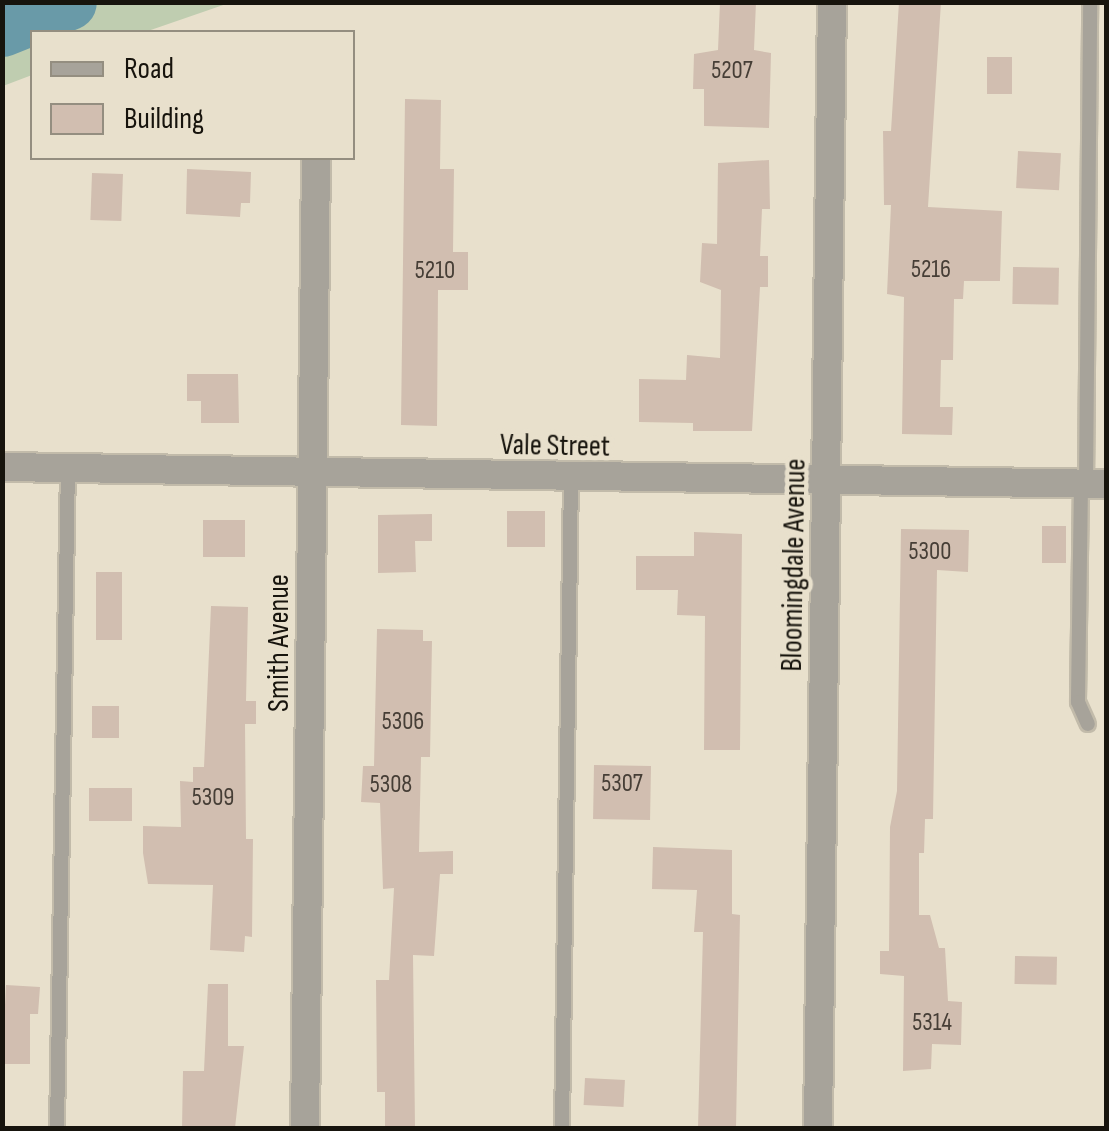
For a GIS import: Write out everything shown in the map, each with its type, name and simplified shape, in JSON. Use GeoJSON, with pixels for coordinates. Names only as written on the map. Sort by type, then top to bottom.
{"type":"FeatureCollection","features":[{"type":"Feature","properties":{"kind":"street","name":"Bloomingdale Avenue"},"geometry":{"type":"LineString","coordinates":[[818,1128],[832,2]]}},
{"type":"Feature","properties":{"kind":"street","name":"Smith Avenue"},"geometry":{"type":"LineString","coordinates":[[305,1128],[316,160]]}},
{"type":"Feature","properties":{"kind":"street","name":"Vale Street"},"geometry":{"type":"LineString","coordinates":[[2,468],[1091,484]]}},
{"type":"Feature","properties":{"kind":"lane"},"geometry":{"type":"LineString","coordinates":[[1088,724],[1078,702],[1091,484],[1090,2]]}},
{"type":"Feature","properties":{"kind":"lane"},"geometry":{"type":"LineString","coordinates":[[57,1128],[68,468]]}},
{"type":"Feature","properties":{"kind":"lane"},"geometry":{"type":"LineString","coordinates":[[562,1128],[571,479]]}},
{"type":"Feature","properties":{"kind":"green space"},"geometry":{"type":"Polygon","coordinates":[[[88,2],[229,2],[151,30],[30,30],[30,76],[3,86],[3,18],[88,2]]]}},
{"type":"Feature","properties":{"kind":"building"},"geometry":{"type":"Polygon","coordinates":[[[720,2],[756,2],[754,50],[771,53],[769,128],[704,126],[704,89],[693,89],[694,54],[718,50],[720,2]]]}},
{"type":"Feature","properties":{"kind":"building"},"geometry":{"type":"Polygon","coordinates":[[[899,2],[941,2],[928,207],[1002,211],[1000,281],[964,281],[963,299],[954,299],[953,360],[941,360],[940,407],[953,407],[952,435],[902,434],[904,297],[887,294],[891,205],[884,205],[883,131],[891,131],[899,2]]]}},
{"type":"Feature","properties":{"kind":"building"},"geometry":{"type":"Polygon","coordinates":[[[987,57],[1012,57],[1012,94],[987,94],[987,57]]]}},
{"type":"Feature","properties":{"kind":"building"},"geometry":{"type":"Polygon","coordinates":[[[405,99],[441,100],[440,169],[454,169],[453,252],[468,252],[468,290],[438,290],[437,426],[401,425],[405,99]]]}},
{"type":"Feature","properties":{"kind":"building"},"geometry":{"type":"Polygon","coordinates":[[[1018,151],[1061,153],[1059,190],[1016,188],[1018,151]]]}},
{"type":"Feature","properties":{"kind":"building"},"geometry":{"type":"Polygon","coordinates":[[[769,160],[770,209],[762,209],[760,256],[768,256],[768,287],[760,287],[752,431],[693,431],[693,423],[639,422],[639,379],[686,380],[687,355],[720,358],[721,290],[700,282],[702,243],[717,244],[718,163],[769,160]]]}},
{"type":"Feature","properties":{"kind":"building"},"geometry":{"type":"Polygon","coordinates":[[[187,169],[251,172],[250,203],[241,203],[240,217],[186,214],[187,169]]]}},
{"type":"Feature","properties":{"kind":"building"},"geometry":{"type":"Polygon","coordinates":[[[92,173],[123,174],[121,221],[90,220],[92,173]]]}},
{"type":"Feature","properties":{"kind":"building"},"geometry":{"type":"Polygon","coordinates":[[[1013,267],[1059,268],[1058,305],[1012,304],[1013,267]]]}},
{"type":"Feature","properties":{"kind":"building"},"geometry":{"type":"Polygon","coordinates":[[[187,374],[238,374],[239,423],[201,423],[201,401],[187,401],[187,374]]]}},
{"type":"Feature","properties":{"kind":"building"},"geometry":{"type":"Polygon","coordinates":[[[507,511],[545,511],[545,547],[507,547],[507,511]]]}},
{"type":"Feature","properties":{"kind":"building"},"geometry":{"type":"Polygon","coordinates":[[[432,514],[432,541],[415,541],[416,572],[378,573],[378,515],[432,514]]]}},
{"type":"Feature","properties":{"kind":"building"},"geometry":{"type":"Polygon","coordinates":[[[203,520],[245,520],[245,557],[203,557],[203,520]]]}},
{"type":"Feature","properties":{"kind":"building"},"geometry":{"type":"Polygon","coordinates":[[[1042,526],[1066,526],[1066,563],[1042,563],[1042,526]]]}},
{"type":"Feature","properties":{"kind":"building"},"geometry":{"type":"Polygon","coordinates":[[[901,529],[969,530],[968,572],[937,570],[933,819],[925,819],[924,853],[919,853],[919,915],[930,915],[939,948],[945,948],[948,1001],[962,1002],[961,1045],[932,1044],[931,1069],[903,1071],[904,976],[880,974],[880,951],[889,951],[890,827],[897,791],[901,529]]]}},
{"type":"Feature","properties":{"kind":"building"},"geometry":{"type":"Polygon","coordinates":[[[694,532],[742,534],[740,750],[704,750],[705,616],[677,615],[678,590],[636,590],[636,556],[694,556],[694,532]]]}},
{"type":"Feature","properties":{"kind":"building"},"geometry":{"type":"Polygon","coordinates":[[[96,572],[122,572],[122,640],[96,640],[96,572]]]}},
{"type":"Feature","properties":{"kind":"building"},"geometry":{"type":"Polygon","coordinates":[[[211,606],[248,607],[246,701],[256,701],[256,724],[245,724],[246,839],[253,839],[252,937],[245,936],[244,952],[210,950],[213,885],[148,884],[143,853],[143,826],[181,827],[180,781],[193,782],[193,767],[204,767],[211,606]]]}},
{"type":"Feature","properties":{"kind":"building"},"geometry":{"type":"Polygon","coordinates":[[[377,629],[423,630],[423,641],[432,641],[430,757],[421,757],[419,852],[453,851],[453,874],[440,874],[434,956],[413,955],[415,1128],[385,1128],[385,1092],[377,1092],[376,980],[389,980],[394,888],[383,889],[380,803],[361,802],[363,766],[374,766],[377,629]]]}},
{"type":"Feature","properties":{"kind":"building"},"geometry":{"type":"Polygon","coordinates":[[[92,706],[119,706],[119,738],[92,738],[92,706]]]}},
{"type":"Feature","properties":{"kind":"building"},"geometry":{"type":"Polygon","coordinates":[[[594,765],[651,766],[650,820],[593,819],[594,765]]]}},
{"type":"Feature","properties":{"kind":"building"},"geometry":{"type":"Polygon","coordinates":[[[89,788],[132,788],[132,821],[89,821],[89,788]]]}},
{"type":"Feature","properties":{"kind":"building"},"geometry":{"type":"Polygon","coordinates":[[[653,847],[732,850],[732,914],[740,915],[736,1128],[698,1128],[703,932],[694,932],[697,890],[652,889],[653,847]]]}},
{"type":"Feature","properties":{"kind":"building"},"geometry":{"type":"Polygon","coordinates":[[[1015,956],[1057,957],[1057,985],[1015,984],[1015,956]]]}},
{"type":"Feature","properties":{"kind":"building"},"geometry":{"type":"Polygon","coordinates":[[[208,984],[228,984],[228,1046],[244,1046],[235,1128],[182,1128],[183,1071],[204,1071],[208,984]]]}},
{"type":"Feature","properties":{"kind":"building"},"geometry":{"type":"Polygon","coordinates":[[[6,985],[40,987],[38,1014],[30,1014],[30,1064],[2,1064],[6,985]]]}},
{"type":"Feature","properties":{"kind":"building"},"geometry":{"type":"Polygon","coordinates":[[[585,1078],[625,1080],[624,1107],[584,1105],[585,1078]]]}},
{"type":"Feature","properties":{"kind":"waterway"},"geometry":{"type":"LineString","coordinates":[[2,29],[69,2]]}}]}
